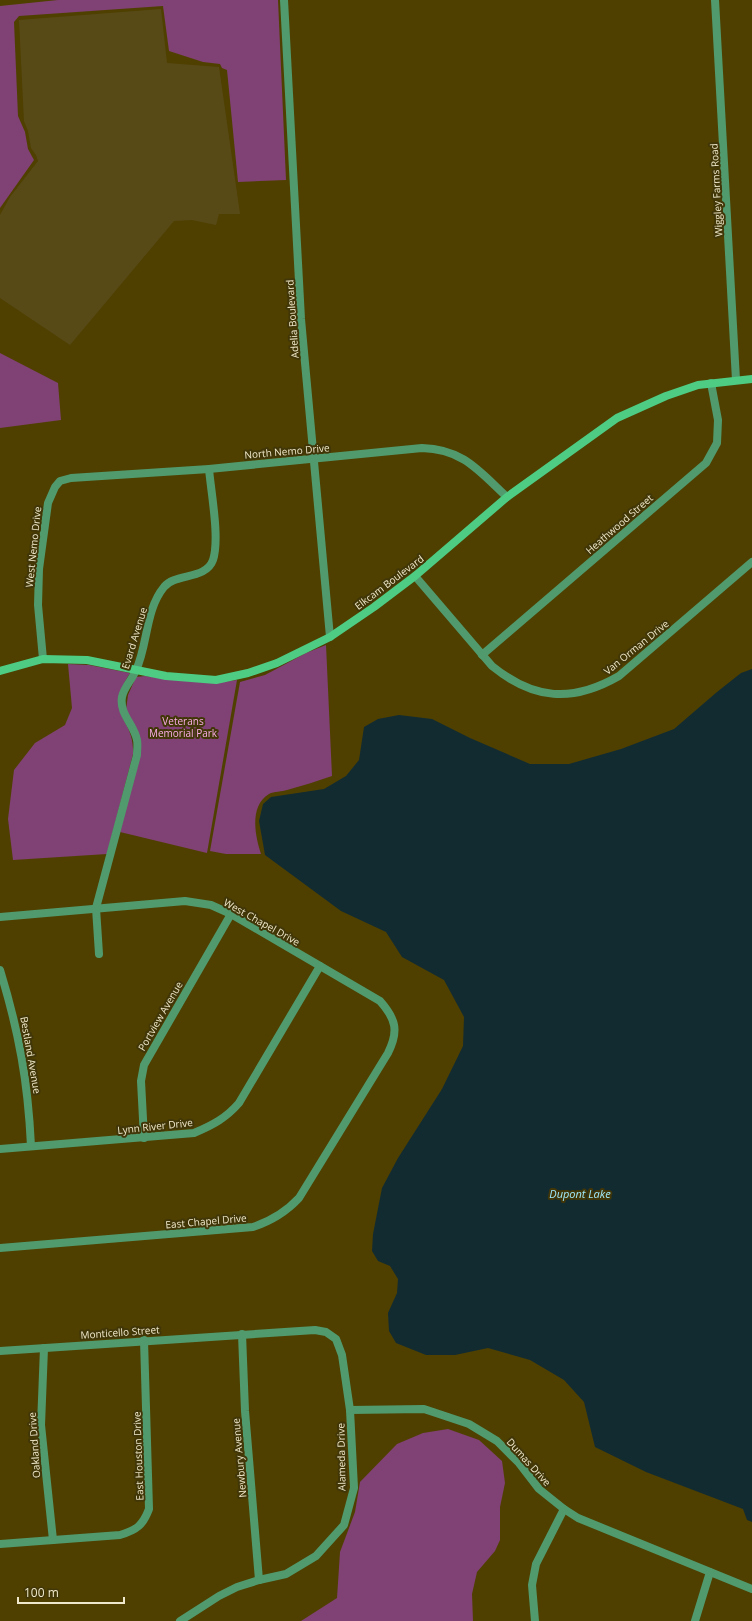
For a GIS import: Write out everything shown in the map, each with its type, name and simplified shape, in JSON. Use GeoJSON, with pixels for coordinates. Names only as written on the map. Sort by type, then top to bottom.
{"type":"FeatureCollection","features":[{"type":"Feature","properties":{"kind":"street","name":"Adelia Boulevard"},"geometry":{"type":"LineString","coordinates":[[284,0],[301,319],[330,637]]}},
{"type":"Feature","properties":{"kind":"street","name":"Wiggley Farms Road"},"geometry":{"type":"LineString","coordinates":[[715,0],[736,380]]}},
{"type":"Feature","properties":{"kind":"street","name":"Elkcam Boulevard"},"geometry":{"type":"LineString","coordinates":[[0,671],[43,659],[87,660],[166,676],[216,680],[248,673],[277,662],[330,637],[374,607],[415,576],[507,497],[617,418],[666,396],[698,385],[752,379]]}},
{"type":"Feature","properties":{"kind":"street","name":"Heathwood Street"},"geometry":{"type":"LineString","coordinates":[[482,655],[706,463],[717,443],[718,420],[712,383]]}},
{"type":"Feature","properties":{"kind":"street","name":"North Nemo Drive"},"geometry":{"type":"LineString","coordinates":[[55,487],[60,481],[71,478],[209,469],[422,448],[437,448],[457,454],[476,467],[507,497]]}},
{"type":"Feature","properties":{"kind":"street","name":"Evard Avenue"},"geometry":{"type":"LineString","coordinates":[[100,954],[96,908],[137,755],[138,740],[122,706],[123,696],[127,685],[136,670],[155,602],[164,586],[193,576],[204,570],[213,561],[215,534],[209,469]]}},
{"type":"Feature","properties":{"kind":"street","name":"West Nemo Drive"},"geometry":{"type":"LineString","coordinates":[[43,659],[38,605],[39,569],[48,503],[55,487]]}},
{"type":"Feature","properties":{"kind":"street","name":"Van Orman Drive"},"geometry":{"type":"LineString","coordinates":[[415,576],[482,655],[507,678],[521,686],[538,692],[560,695],[582,692],[600,686],[619,676],[752,562]]}},
{"type":"Feature","properties":{"kind":"street","name":"West Chapel Drive"},"geometry":{"type":"LineString","coordinates":[[0,917],[185,901],[211,905],[231,914],[380,1001],[391,1013],[394,1023]]}},
{"type":"Feature","properties":{"kind":"street","name":"Portview Avenue"},"geometry":{"type":"LineString","coordinates":[[144,1138],[141,1081],[144,1066],[231,914]]}},
{"type":"Feature","properties":{"kind":"street","name":"Lynn River Drive"},"geometry":{"type":"LineString","coordinates":[[0,1149],[194,1133],[215,1124],[229,1114],[239,1103],[320,966]]}},
{"type":"Feature","properties":{"kind":"street","name":"Bestland Avenue"},"geometry":{"type":"LineString","coordinates":[[0,970],[14,1016],[24,1064],[29,1104],[31,1146]]}},
{"type":"Feature","properties":{"kind":"street","name":"East Chapel Drive"},"geometry":{"type":"LineString","coordinates":[[0,1248],[253,1227],[269,1222],[290,1208],[299,1198],[394,1042],[394,1023]]}},
{"type":"Feature","properties":{"kind":"street","name":"Alameda Drive"},"geometry":{"type":"LineString","coordinates":[[180,1621],[219,1596],[259,1580],[286,1574],[316,1556],[344,1525],[354,1488],[350,1410],[342,1355],[336,1339],[326,1332],[315,1330],[242,1334]]}},
{"type":"Feature","properties":{"kind":"street","name":"Monticello Street"},"geometry":{"type":"LineString","coordinates":[[0,1351],[242,1334]]}},
{"type":"Feature","properties":{"kind":"street","name":"Newbury Avenue"},"geometry":{"type":"LineString","coordinates":[[242,1334],[245,1411],[259,1580]]}},
{"type":"Feature","properties":{"kind":"street","name":"East Houston Drive"},"geometry":{"type":"LineString","coordinates":[[0,1544],[120,1535],[132,1531],[144,1522],[149,1509],[144,1340]]}},
{"type":"Feature","properties":{"kind":"street","name":"Oakland Drive"},"geometry":{"type":"LineString","coordinates":[[44,1348],[41,1425],[53,1540]]}},
{"type":"Feature","properties":{"kind":"street","name":"Dumas Drive"},"geometry":{"type":"LineString","coordinates":[[350,1410],[424,1409],[469,1424],[497,1441],[519,1463],[539,1489],[578,1518],[752,1589]]}},
{"type":"Feature","properties":{"kind":"street"},"geometry":{"type":"LineString","coordinates":[[535,1621],[532,1585],[536,1564],[564,1509]]}},
{"type":"Feature","properties":{"kind":"street"},"geometry":{"type":"LineString","coordinates":[[695,1621],[710,1572]]}},
{"type":"Feature","properties":{"kind":"shaded area"},"geometry":{"type":"Polygon","coordinates":[[[161,9],[167,63],[219,67],[240,214],[219,214],[216,225],[192,220],[174,221],[70,345],[0,298],[0,215],[10,197],[38,161],[31,148],[28,131],[24,121],[19,20],[161,9]]]}},
{"type":"Feature","properties":{"kind":"green space"},"geometry":{"type":"Polygon","coordinates":[[[58,0],[278,0],[286,180],[238,182],[227,70],[222,68],[220,64],[203,62],[169,51],[163,6],[19,16],[14,22],[18,116],[25,132],[28,149],[34,160],[0,208],[0,6],[58,0]]]}},
{"type":"Feature","properties":{"kind":"green space"},"geometry":{"type":"Polygon","coordinates":[[[0,353],[58,383],[61,420],[0,428],[0,353]]]}},
{"type":"Feature","properties":{"kind":"green space"},"geometry":{"type":"Polygon","coordinates":[[[326,645],[332,776],[285,791],[271,793],[263,799],[258,806],[255,822],[261,854],[226,854],[210,851],[240,682],[265,675],[306,653],[326,645]]]}},
{"type":"Feature","properties":{"kind":"green space"},"geometry":{"type":"Polygon","coordinates":[[[68,664],[89,665],[130,673],[122,688],[119,699],[119,708],[132,741],[133,754],[107,854],[13,860],[8,819],[14,770],[35,743],[65,725],[72,708],[68,664]]]}},
{"type":"Feature","properties":{"kind":"green space","name":"Veterans Memorial Park"},"geometry":{"type":"Polygon","coordinates":[[[145,676],[202,682],[225,682],[237,680],[207,853],[120,832],[141,747],[126,710],[128,695],[136,677],[145,676]]]}},
{"type":"Feature","properties":{"kind":"green space"},"geometry":{"type":"Polygon","coordinates":[[[448,1429],[479,1440],[502,1461],[505,1483],[500,1507],[500,1540],[495,1551],[477,1572],[472,1594],[473,1621],[301,1621],[337,1598],[340,1552],[355,1512],[360,1482],[397,1444],[423,1433],[448,1429]]]}},
{"type":"Feature","properties":{"kind":"water","name":"Dupont Lake"},"geometry":{"type":"Polygon","coordinates":[[[752,669],[752,1522],[747,1520],[743,1509],[646,1472],[595,1447],[584,1402],[564,1380],[530,1360],[488,1348],[455,1355],[426,1355],[396,1343],[389,1331],[388,1313],[397,1293],[398,1279],[390,1266],[378,1261],[372,1251],[373,1234],[382,1188],[398,1158],[442,1089],[463,1046],[464,1017],[444,980],[402,957],[386,932],[341,911],[265,855],[259,821],[263,804],[271,797],[324,789],[346,776],[359,760],[364,727],[378,719],[399,715],[432,719],[470,738],[530,764],[569,764],[621,749],[674,729],[741,673],[752,669]]]}}]}
